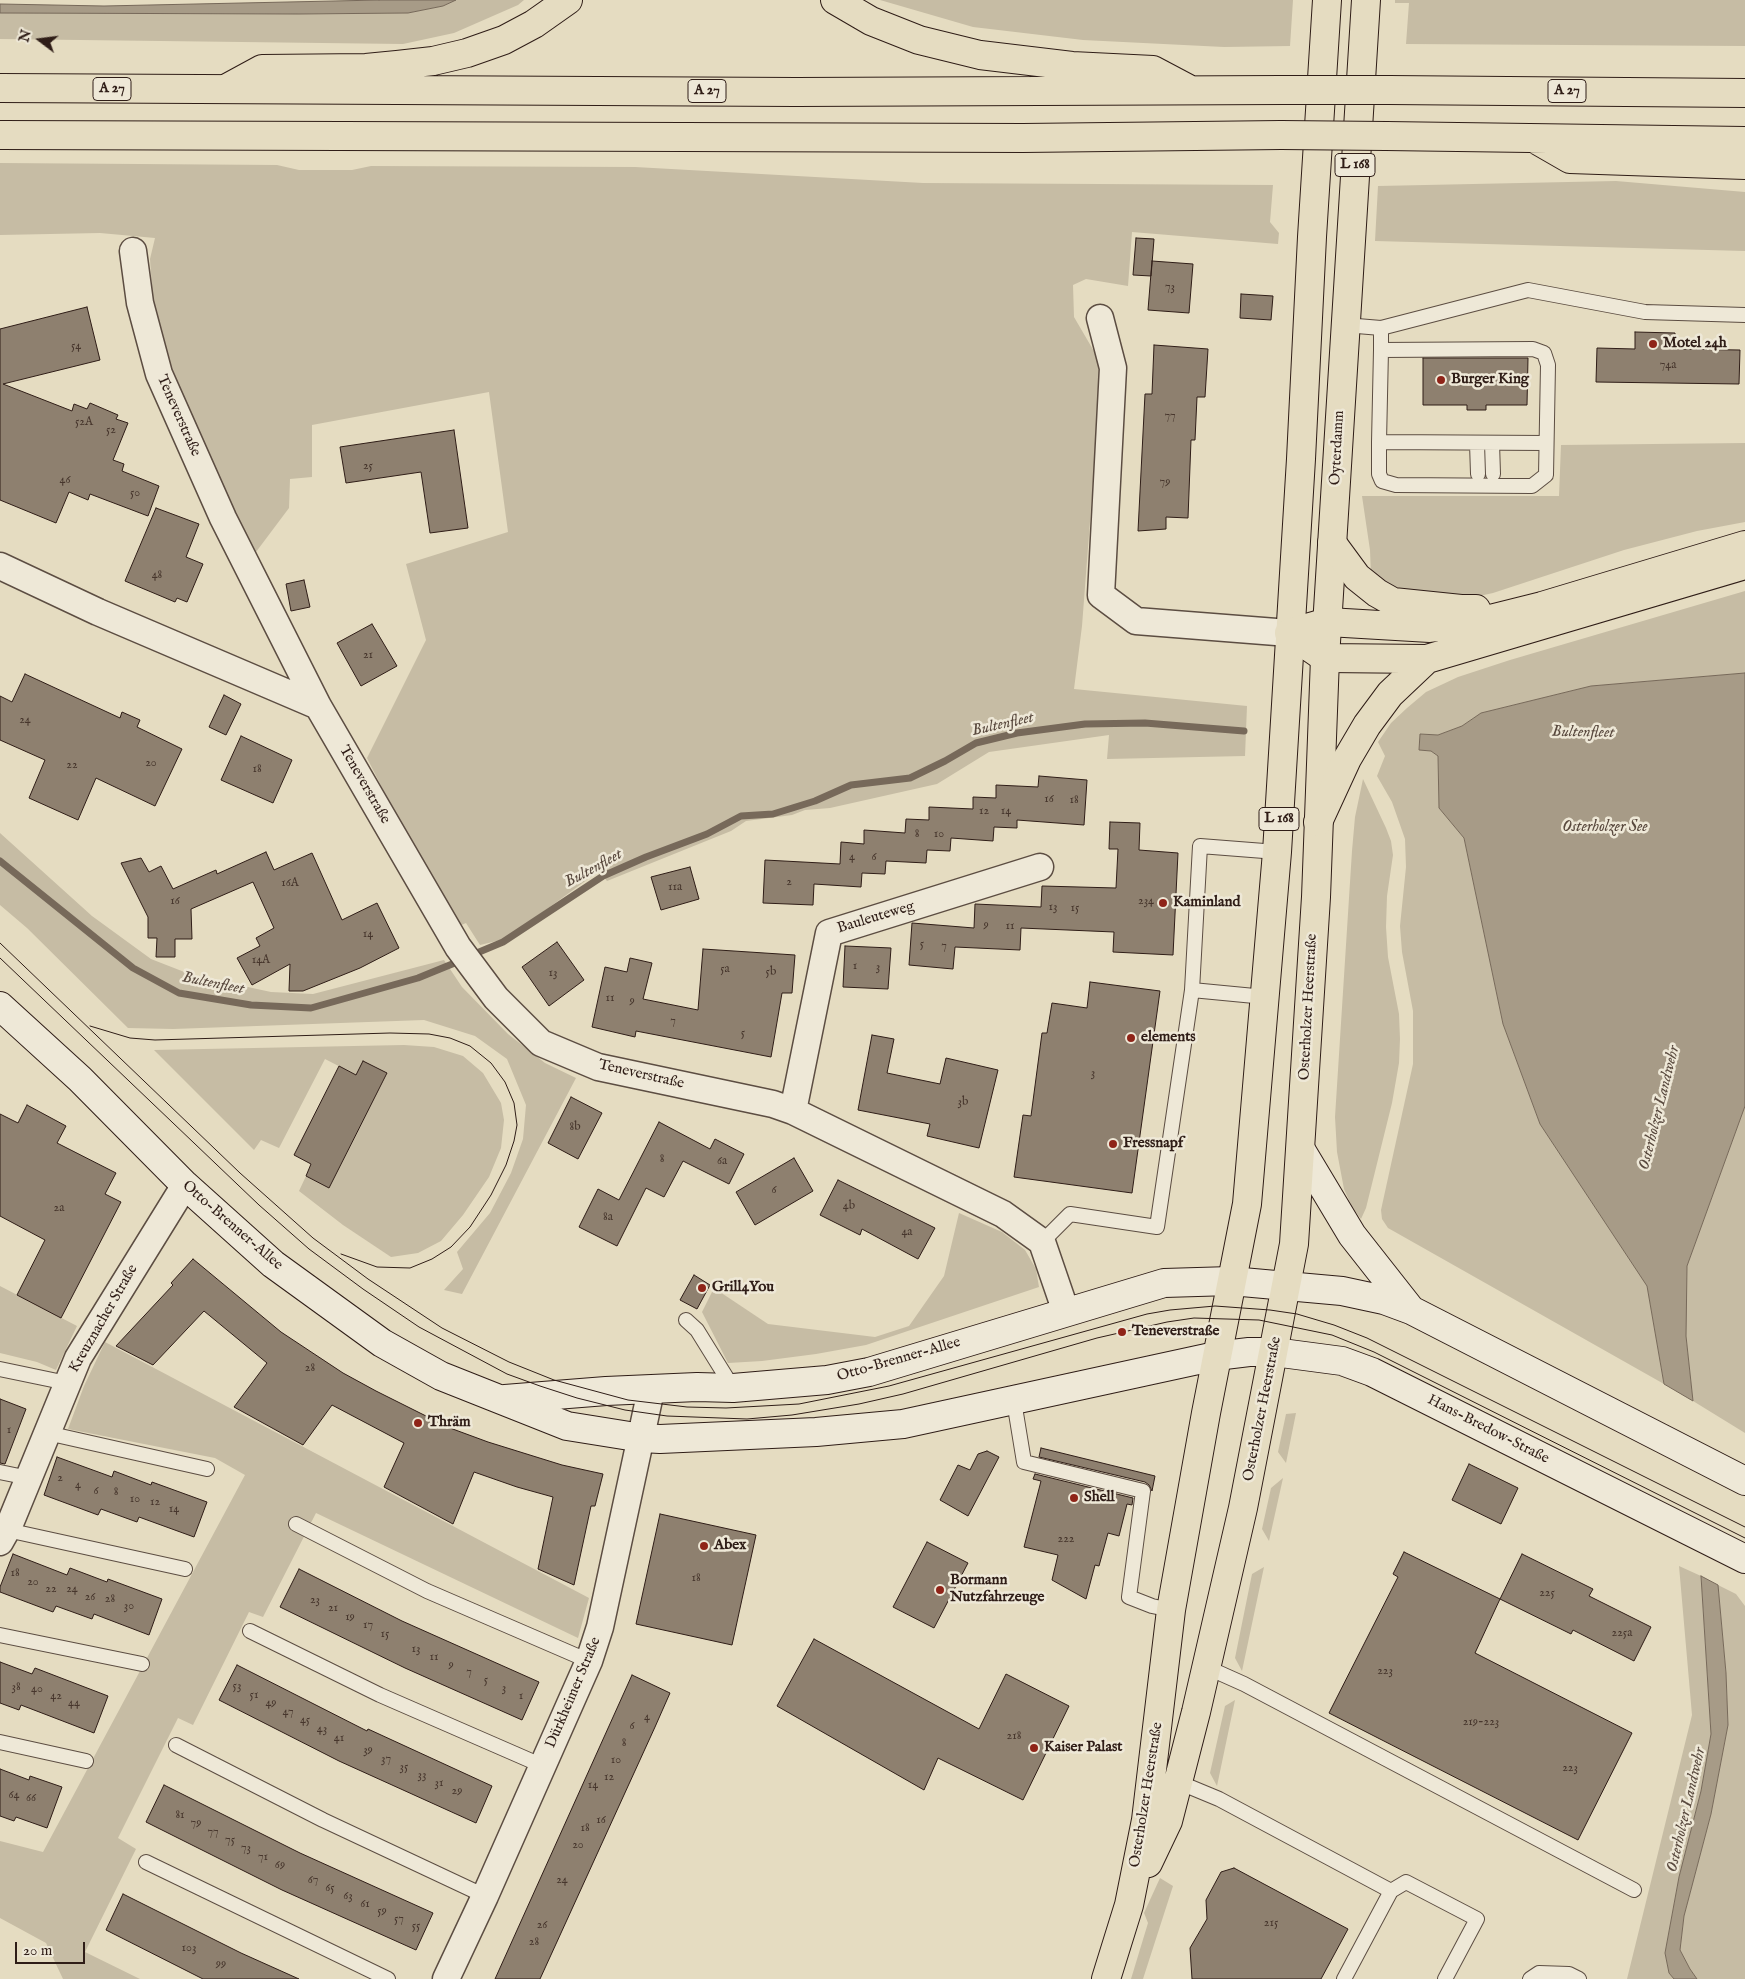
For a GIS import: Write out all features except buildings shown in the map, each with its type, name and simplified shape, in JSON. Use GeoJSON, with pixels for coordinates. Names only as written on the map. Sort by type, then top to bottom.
{"type":"FeatureCollection","features":[{"type":"Feature","properties":{"kind":"main road"},"geometry":{"type":"LineString","coordinates":[[223,89],[262,69],[397,66],[433,61],[467,53],[512,36],[534,24],[568,0]]}},
{"type":"Feature","properties":{"kind":"main road"},"geometry":{"type":"LineString","coordinates":[[835,0],[871,21],[919,40],[980,55],[1072,66],[1153,70],[1191,89]]}},
{"type":"Feature","properties":{"kind":"main road","name":"L 168"},"geometry":{"type":"LineString","coordinates":[[1277,852],[1326,2]]}},
{"type":"Feature","properties":{"kind":"main road","name":"Oyterdamm"},"geometry":{"type":"LineString","coordinates":[[1316,897],[1325,658],[1366,3]]}},
{"type":"Feature","properties":{"kind":"main road","name":"A 27"},"geometry":{"type":"LineString","coordinates":[[0,88],[826,92],[1191,89],[1745,93]]}},
{"type":"Feature","properties":{"kind":"main road"},"geometry":{"type":"LineString","coordinates":[[0,135],[995,138],[1281,135],[1745,141]]}},
{"type":"Feature","properties":{"kind":"main road"},"geometry":{"type":"LineString","coordinates":[[1533,138],[1570,159],[1745,165]]}},
{"type":"Feature","properties":{"kind":"main road"},"geometry":{"type":"LineString","coordinates":[[1332,543],[1356,577],[1377,593],[1394,602],[1462,609],[1542,606]]}},
{"type":"Feature","properties":{"kind":"main road"},"geometry":{"type":"LineString","coordinates":[[1289,633],[1328,622],[1430,628],[1482,621],[1542,606],[1745,545]]}},
{"type":"Feature","properties":{"kind":"main road"},"geometry":{"type":"LineString","coordinates":[[1289,633],[1325,658],[1427,659],[1745,565]]}},
{"type":"Feature","properties":{"kind":"main road"},"geometry":{"type":"LineString","coordinates":[[1318,822],[1347,759],[1367,725],[1390,694],[1427,659]]}},
{"type":"Feature","properties":{"kind":"main road","name":"Osterholzer Heerstraße"},"geometry":{"type":"LineString","coordinates":[[1106,1979],[1129,1905],[1146,1820],[1171,1610],[1216,1356],[1247,1204],[1277,852]]}},
{"type":"Feature","properties":{"kind":"main road","name":"Osterholzer Heerstraße"},"geometry":{"type":"LineString","coordinates":[[1129,1905],[1168,1821],[1178,1782],[1243,1508],[1287,1286],[1294,1244],[1316,897]]}},
{"type":"Feature","properties":{"kind":"street","name":"Teneverstraße"},"geometry":{"type":"LineString","coordinates":[[134,251],[140,303],[159,374],[224,518],[318,706],[458,947],[483,982],[541,1043],[598,1067],[773,1104],[794,1111],[1003,1214],[1042,1242]]}},
{"type":"Feature","properties":{"kind":"street"},"geometry":{"type":"LineString","coordinates":[[1100,318],[1113,368],[1101,595],[1136,621],[1289,633]]}},
{"type":"Feature","properties":{"kind":"street"},"geometry":{"type":"LineString","coordinates":[[0,566],[98,612],[318,706]]}},
{"type":"Feature","properties":{"kind":"street","name":"Bauleuteweg"},"geometry":{"type":"LineString","coordinates":[[794,1111],[829,933],[1040,867]]}},
{"type":"Feature","properties":{"kind":"street","name":"Otto-Brenner-Allee"},"geometry":{"type":"LineString","coordinates":[[0,1006],[80,1079],[185,1185],[274,1264],[382,1343],[441,1376],[567,1426],[642,1438],[816,1432],[904,1424],[1216,1356]]}},
{"type":"Feature","properties":{"kind":"street"},"geometry":{"type":"LineString","coordinates":[[1301,1150],[1352,1235],[1412,1310]]}},
{"type":"Feature","properties":{"kind":"street","name":"Kreuznacher Straße"},"geometry":{"type":"LineString","coordinates":[[3,1536],[78,1358],[185,1185]]}},
{"type":"Feature","properties":{"kind":"street"},"geometry":{"type":"LineString","coordinates":[[1042,1242],[1066,1312]]}},
{"type":"Feature","properties":{"kind":"street"},"geometry":{"type":"LineString","coordinates":[[1231,1281],[1352,1292],[1384,1300],[1412,1310],[1745,1481]]}},
{"type":"Feature","properties":{"kind":"street","name":"Otto-Brenner-Allee"},"geometry":{"type":"LineString","coordinates":[[498,1400],[606,1391],[697,1386],[733,1388],[828,1380],[869,1372],[1164,1283],[1231,1281]]}},
{"type":"Feature","properties":{"kind":"street","name":"Hans-Bredow-Straße"},"geometry":{"type":"LineString","coordinates":[[1216,1356],[1249,1352],[1274,1352],[1342,1361],[1372,1372],[1745,1560]]}},
{"type":"Feature","properties":{"kind":"street","name":"Dürkheimer Straße"},"geometry":{"type":"LineString","coordinates":[[446,1979],[485,1896],[589,1661],[600,1627],[651,1390]]}},
{"type":"Feature","properties":{"kind":"lane"},"geometry":{"type":"LineString","coordinates":[[1345,325],[1381,328],[1528,290],[1645,312],[1745,315]]}},
{"type":"Feature","properties":{"kind":"lane"},"geometry":{"type":"LineString","coordinates":[[1380,350],[1533,349],[1544,353],[1548,365],[1546,475],[1532,486],[1396,485],[1382,481],[1379,474],[1380,350],[1381,328]]}},
{"type":"Feature","properties":{"kind":"lane"},"geometry":{"type":"LineString","coordinates":[[1379,442],[1546,443]]}},
{"type":"Feature","properties":{"kind":"lane"},"geometry":{"type":"LineString","coordinates":[[1489,443],[1489,474],[1489,443]]}},
{"type":"Feature","properties":{"kind":"lane"},"geometry":{"type":"LineString","coordinates":[[1042,1242],[1070,1214],[1158,1227],[1192,990],[1200,846],[1277,852]]}},
{"type":"Feature","properties":{"kind":"lane"},"geometry":{"type":"LineString","coordinates":[[1192,990],[1265,997]]}},
{"type":"Feature","properties":{"kind":"lane"},"geometry":{"type":"LineString","coordinates":[[686,1320],[697,1330],[733,1388]]}},
{"type":"Feature","properties":{"kind":"lane"},"geometry":{"type":"LineString","coordinates":[[0,1368],[67,1383]]}},
{"type":"Feature","properties":{"kind":"lane"},"geometry":{"type":"LineString","coordinates":[[1014,1401],[1024,1462],[1143,1491],[1129,1597],[1152,1606],[1171,1610]]}},
{"type":"Feature","properties":{"kind":"lane"},"geometry":{"type":"LineString","coordinates":[[47,1433],[207,1468]]}},
{"type":"Feature","properties":{"kind":"lane"},"geometry":{"type":"LineString","coordinates":[[0,1472],[29,1478]]}},
{"type":"Feature","properties":{"kind":"lane"},"geometry":{"type":"LineString","coordinates":[[296,1524],[427,1591],[589,1661]]}},
{"type":"Feature","properties":{"kind":"lane"},"geometry":{"type":"LineString","coordinates":[[3,1536],[185,1568]]}},
{"type":"Feature","properties":{"kind":"lane"},"geometry":{"type":"LineString","coordinates":[[250,1630],[380,1695],[543,1766]]}},
{"type":"Feature","properties":{"kind":"lane"},"geometry":{"type":"LineString","coordinates":[[0,1635],[142,1664]]}},
{"type":"Feature","properties":{"kind":"lane"},"geometry":{"type":"LineString","coordinates":[[1206,1667],[1244,1684],[1634,1890]]}},
{"type":"Feature","properties":{"kind":"lane"},"geometry":{"type":"LineString","coordinates":[[0,1742],[86,1761]]}},
{"type":"Feature","properties":{"kind":"lane"},"geometry":{"type":"LineString","coordinates":[[176,1745],[323,1820],[485,1896]]}},
{"type":"Feature","properties":{"kind":"lane"},"geometry":{"type":"LineString","coordinates":[[1178,1782],[1219,1799],[1391,1892]]}},
{"type":"Feature","properties":{"kind":"lane"},"geometry":{"type":"LineString","coordinates":[[146,1862],[388,1979]]}},
{"type":"Feature","properties":{"kind":"lane"},"geometry":{"type":"LineString","coordinates":[[1344,1979],[1391,1892],[1406,1882],[1477,1919],[1445,1979]]}},
{"type":"Feature","properties":{"kind":"lane"},"geometry":{"type":"LineString","coordinates":[[1530,1979],[1539,1973],[1569,1974],[1579,1979]]}},
{"type":"Feature","properties":{"kind":"shaded area"},"geometry":{"type":"Polygon","coordinates":[[[456,0],[524,0],[518,5],[454,33],[403,44],[0,39],[0,13],[408,13],[443,6],[456,0]]]}},
{"type":"Feature","properties":{"kind":"shaded area"},"geometry":{"type":"Polygon","coordinates":[[[880,0],[1293,0],[1290,46],[1224,47],[1083,40],[973,27],[880,0]]]}},
{"type":"Feature","properties":{"kind":"shaded area"},"geometry":{"type":"Polygon","coordinates":[[[1395,0],[1745,0],[1745,46],[1406,44],[1409,3],[1395,3],[1395,0]]]}},
{"type":"Feature","properties":{"kind":"shaded area"},"geometry":{"type":"Polygon","coordinates":[[[0,163],[277,165],[299,170],[352,170],[371,166],[635,167],[923,183],[1273,185],[1270,222],[1279,233],[1278,244],[1132,232],[1128,286],[1086,279],[1073,285],[1074,317],[1102,365],[1082,626],[1074,689],[1247,706],[1245,756],[1107,759],[1109,735],[989,752],[937,784],[830,808],[805,810],[792,815],[746,821],[731,831],[607,881],[599,871],[501,940],[480,945],[466,923],[459,926],[419,861],[367,758],[426,640],[406,564],[508,532],[489,392],[312,425],[312,477],[290,479],[289,508],[253,556],[164,358],[153,303],[150,259],[155,238],[100,233],[0,235],[0,163]]]}},
{"type":"Feature","properties":{"kind":"shaded area"},"geometry":{"type":"Polygon","coordinates":[[[1616,181],[1745,192],[1745,251],[1375,241],[1378,186],[1616,181]]]}},
{"type":"Feature","properties":{"kind":"shaded area"},"geometry":{"type":"Polygon","coordinates":[[[1745,443],[1745,522],[1697,531],[1624,550],[1493,593],[1461,600],[1395,591],[1371,575],[1370,550],[1362,496],[1559,496],[1561,445],[1745,443]]]}},
{"type":"Feature","properties":{"kind":"shaded area"},"geometry":{"type":"Polygon","coordinates":[[[1745,591],[1745,673],[1591,686],[1481,713],[1462,726],[1438,735],[1420,734],[1419,750],[1431,751],[1438,756],[1439,808],[1464,838],[1503,1024],[1540,1124],[1647,1286],[1664,1384],[1388,1228],[1382,1219],[1381,1210],[1413,1064],[1413,1011],[1402,952],[1400,926],[1406,867],[1405,839],[1392,802],[1377,776],[1385,756],[1378,742],[1391,723],[1426,692],[1458,677],[1745,591]]]}},
{"type":"Feature","properties":{"kind":"shaded area"},"geometry":{"type":"Polygon","coordinates":[[[1363,779],[1386,828],[1391,841],[1393,855],[1387,896],[1386,927],[1388,957],[1399,1014],[1400,1039],[1399,1063],[1392,1103],[1366,1208],[1361,1219],[1352,1207],[1344,1189],[1337,1152],[1335,1117],[1352,851],[1355,817],[1363,779]]]}},
{"type":"Feature","properties":{"kind":"shaded area"},"geometry":{"type":"Polygon","coordinates":[[[0,833],[92,916],[151,959],[192,975],[271,992],[313,994],[444,960],[462,987],[508,1034],[545,1063],[576,1078],[462,1294],[444,1290],[463,1269],[457,1252],[490,1213],[511,1173],[523,1139],[526,1105],[507,1059],[475,1036],[424,1020],[173,1029],[128,1028],[27,928],[0,905],[0,833]]]}},
{"type":"Feature","properties":{"kind":"shaded area"},"geometry":{"type":"Polygon","coordinates":[[[404,1045],[434,1047],[463,1056],[483,1073],[501,1103],[504,1120],[501,1148],[489,1177],[463,1215],[441,1241],[418,1253],[391,1257],[343,1225],[299,1191],[306,1176],[329,1188],[387,1074],[356,1075],[325,1059],[279,1148],[261,1140],[254,1150],[154,1050],[404,1045]]]}},
{"type":"Feature","properties":{"kind":"shaded area"},"geometry":{"type":"Polygon","coordinates":[[[1745,1106],[1745,1433],[1693,1401],[1686,1336],[1686,1299],[1687,1266],[1745,1106]]]}},
{"type":"Feature","properties":{"kind":"shaded area"},"geometry":{"type":"Polygon","coordinates":[[[959,1213],[1002,1232],[1025,1250],[1036,1269],[1039,1287],[866,1345],[816,1354],[728,1363],[702,1312],[714,1288],[768,1324],[875,1337],[909,1326],[944,1276],[959,1213]]]}},
{"type":"Feature","properties":{"kind":"shaded area"},"geometry":{"type":"Polygon","coordinates":[[[0,1286],[77,1326],[56,1370],[37,1362],[0,1353],[0,1286]]]}},
{"type":"Feature","properties":{"kind":"shaded area"},"geometry":{"type":"Polygon","coordinates":[[[105,1342],[589,1598],[578,1638],[316,1513],[263,1617],[249,1612],[193,1725],[178,1718],[118,1838],[136,1849],[85,1952],[140,1979],[63,1979],[46,1943],[0,1918],[0,1841],[43,1852],[245,1475],[215,1458],[68,1429],[84,1386],[105,1342]]]}},
{"type":"Feature","properties":{"kind":"shaded area"},"geometry":{"type":"Polygon","coordinates":[[[1296,1413],[1286,1463],[1278,1452],[1286,1414],[1296,1413]]]}},
{"type":"Feature","properties":{"kind":"shaded area"},"geometry":{"type":"Polygon","coordinates":[[[1283,1478],[1269,1541],[1262,1529],[1271,1488],[1283,1478]]]}},
{"type":"Feature","properties":{"kind":"shaded area"},"geometry":{"type":"Polygon","coordinates":[[[1679,1566],[1701,1576],[1711,1734],[1701,1791],[1679,1877],[1665,1953],[1669,1973],[1674,1979],[1627,1979],[1692,1715],[1679,1566]]]}},
{"type":"Feature","properties":{"kind":"shaded area"},"geometry":{"type":"Polygon","coordinates":[[[1264,1567],[1242,1671],[1235,1658],[1252,1574],[1264,1567]]]}},
{"type":"Feature","properties":{"kind":"shaded area"},"geometry":{"type":"Polygon","coordinates":[[[1718,1585],[1736,1594],[1745,1606],[1745,1979],[1697,1979],[1680,1950],[1684,1916],[1711,1814],[1728,1725],[1726,1673],[1718,1585]]]}},
{"type":"Feature","properties":{"kind":"shaded area"},"geometry":{"type":"Polygon","coordinates":[[[1235,1700],[1217,1786],[1210,1773],[1225,1706],[1235,1700]]]}},
{"type":"Feature","properties":{"kind":"shaded area"},"geometry":{"type":"Polygon","coordinates":[[[1160,1878],[1173,1886],[1143,1979],[1131,1979],[1148,1923],[1144,1913],[1160,1878]]]}},
{"type":"Feature","properties":{"kind":"water"},"geometry":{"type":"Polygon","coordinates":[[[456,0],[443,6],[408,13],[0,13],[0,4],[104,6],[456,0]]]}},
{"type":"Feature","properties":{"kind":"water","name":"Osterholzer See"},"geometry":{"type":"Polygon","coordinates":[[[1745,673],[1745,1106],[1687,1266],[1686,1336],[1693,1401],[1664,1384],[1647,1286],[1540,1124],[1503,1024],[1464,838],[1439,808],[1438,756],[1431,751],[1419,750],[1420,734],[1438,735],[1462,726],[1481,713],[1591,686],[1745,673]]]}},
{"type":"Feature","properties":{"kind":"water"},"geometry":{"type":"Polygon","coordinates":[[[1701,1576],[1718,1585],[1726,1673],[1728,1725],[1711,1814],[1684,1916],[1680,1950],[1697,1979],[1674,1979],[1669,1973],[1665,1953],[1679,1877],[1701,1791],[1711,1734],[1701,1576]]]}},
{"type":"Feature","properties":{"kind":"waterway","name":"Bultenfleet"},"geometry":{"type":"LineString","coordinates":[[472,955],[503,942],[603,876],[646,857],[707,834],[741,816],[773,814],[815,801],[851,785],[910,778],[976,743],[1017,733],[1085,724],[1145,723],[1244,731]]}},
{"type":"Feature","properties":{"kind":"waterway","name":"Bultenfleet"},"geometry":{"type":"LineString","coordinates":[[0,861],[133,968],[179,993],[251,1005],[311,1008],[418,978],[462,960]]}},
{"type":"Feature","properties":{"kind":"tram line"},"geometry":{"type":"LineString","coordinates":[[0,943],[240,1173],[313,1238],[368,1279],[442,1328],[509,1362],[554,1380],[628,1400],[687,1407],[726,1408],[799,1404],[889,1386],[1147,1314],[1215,1306],[1270,1310],[1297,1314],[1334,1325],[1367,1338],[1745,1527]]}},
{"type":"Feature","properties":{"kind":"tram line"},"geometry":{"type":"LineString","coordinates":[[0,958],[259,1205],[309,1249],[419,1327],[507,1374],[540,1386],[625,1410],[667,1416],[747,1419],[792,1415],[859,1404],[903,1394],[1097,1338],[1167,1322],[1194,1318],[1259,1320],[1332,1335],[1374,1352],[1745,1538]]}},
{"type":"Feature","properties":{"kind":"tram line"},"geometry":{"type":"LineString","coordinates":[[90,1026],[130,1038],[155,1040],[390,1033],[429,1034],[450,1038],[470,1046],[491,1063],[505,1082],[514,1103],[517,1125],[506,1165],[491,1195],[470,1227],[451,1247],[432,1259],[410,1268],[377,1267],[341,1254]]}},
{"type":"Feature","properties":{"kind":"place","name":"Motel 24h"},"geometry":{"type":"Point","coordinates":[1653,344]}},
{"type":"Feature","properties":{"kind":"place","name":"Burger King"},"geometry":{"type":"Point","coordinates":[1441,380]}},
{"type":"Feature","properties":{"kind":"place","name":"Kaminland"},"geometry":{"type":"Point","coordinates":[1163,903]}},
{"type":"Feature","properties":{"kind":"place","name":"elements"},"geometry":{"type":"Point","coordinates":[1131,1038]}},
{"type":"Feature","properties":{"kind":"place","name":"Fressnapf"},"geometry":{"type":"Point","coordinates":[1113,1144]}},
{"type":"Feature","properties":{"kind":"place","name":"Grill4You"},"geometry":{"type":"Point","coordinates":[702,1288]}},
{"type":"Feature","properties":{"kind":"place","name":"Teneverstraße"},"geometry":{"type":"Point","coordinates":[1122,1332]}},
{"type":"Feature","properties":{"kind":"place","name":"Thräm"},"geometry":{"type":"Point","coordinates":[418,1423]}},
{"type":"Feature","properties":{"kind":"place","name":"Shell"},"geometry":{"type":"Point","coordinates":[1074,1498]}},
{"type":"Feature","properties":{"kind":"place","name":"Abex"},"geometry":{"type":"Point","coordinates":[704,1546]}},
{"type":"Feature","properties":{"kind":"place","name":"Bormann Nutzfahrzeuge"},"geometry":{"type":"Point","coordinates":[940,1590]}},
{"type":"Feature","properties":{"kind":"place","name":"Kaiser Palast"},"geometry":{"type":"Point","coordinates":[1034,1748]}},
{"type":"Feature","properties":{"kind":"water label","name":"Osterholzer Landwehr"},"geometry":{"type":"Point","coordinates":[1660,1108]}},
{"type":"Feature","properties":{"kind":"water label","name":"Osterholzer Landwehr"},"geometry":{"type":"Point","coordinates":[1687,1810]}}]}
